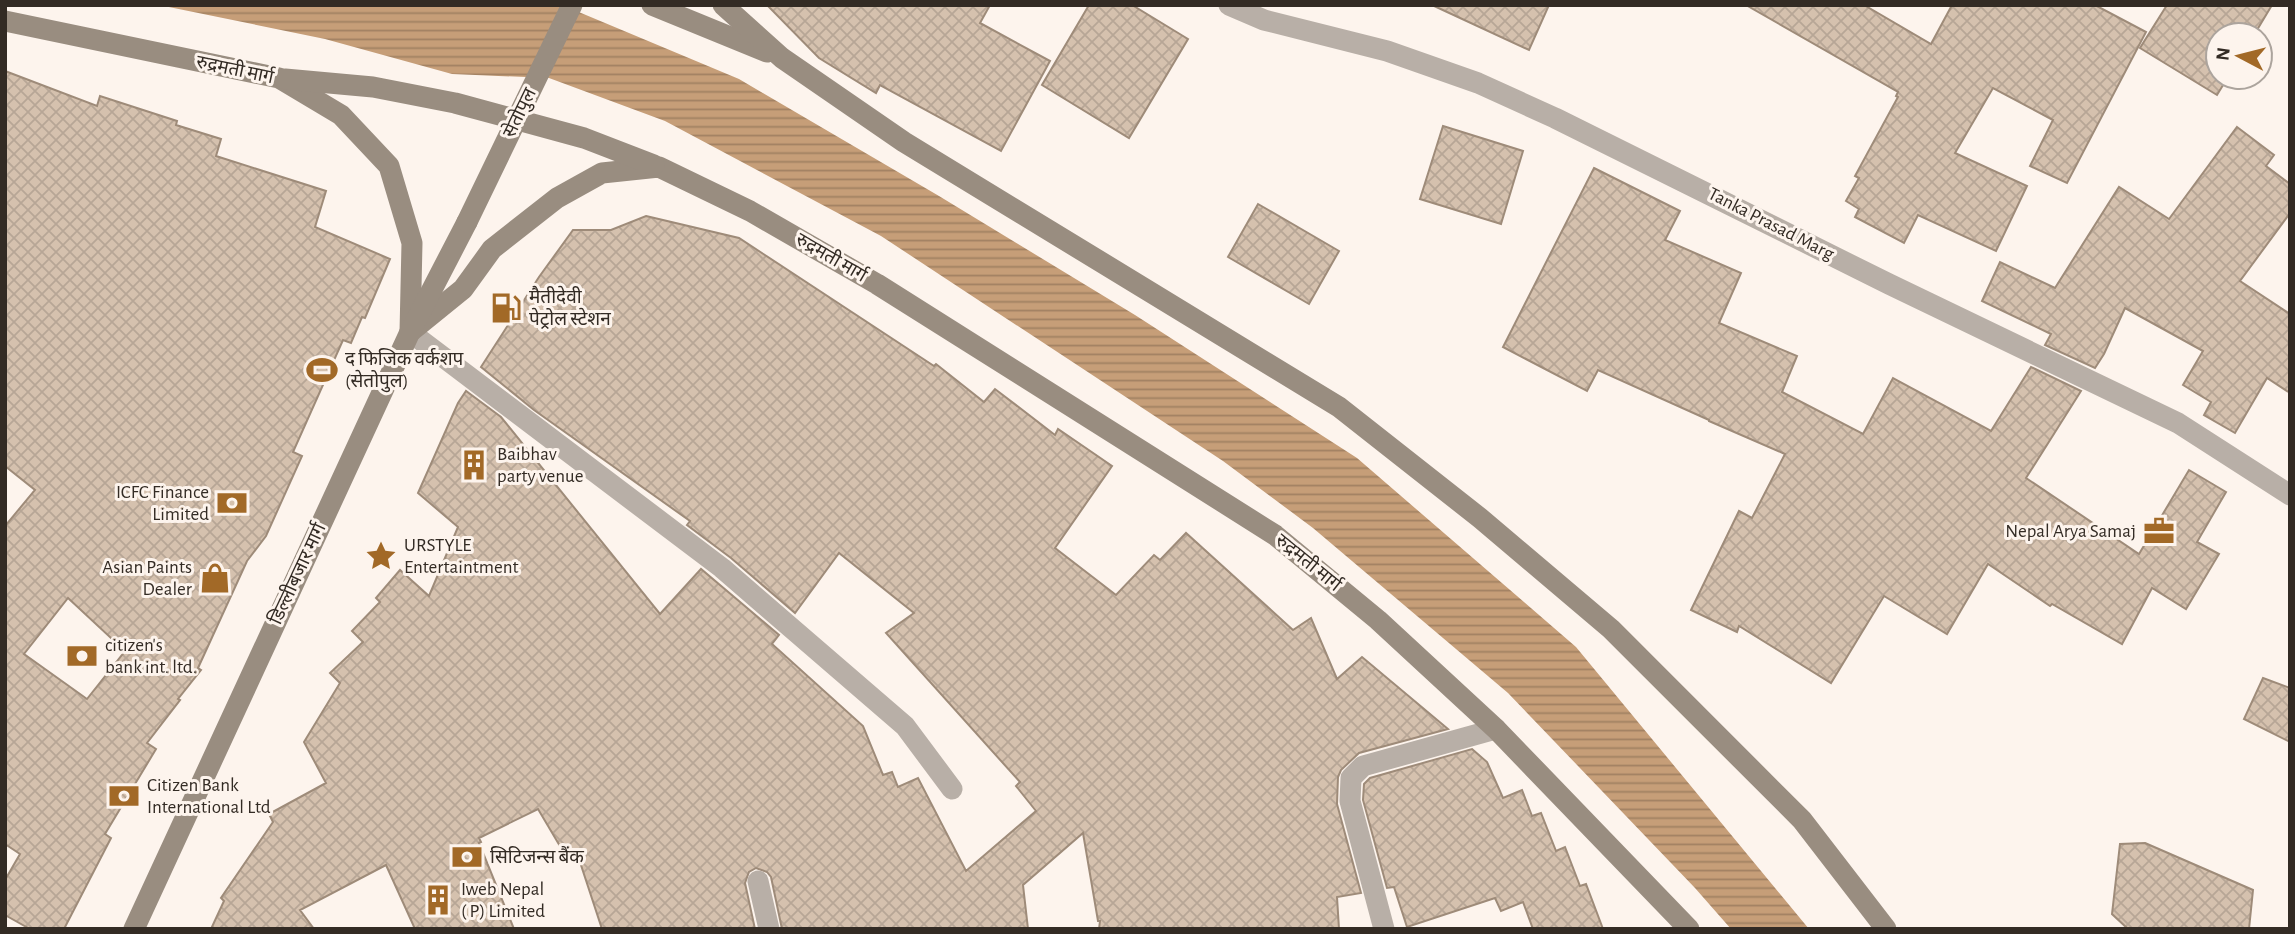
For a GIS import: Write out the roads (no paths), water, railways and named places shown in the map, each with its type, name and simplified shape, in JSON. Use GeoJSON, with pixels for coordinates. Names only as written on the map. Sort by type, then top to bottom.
{"type":"FeatureCollection","features":[{"type":"Feature","properties":{"kind":"street","name":"सेतोपुल"},"geometry":{"type":"LineString","coordinates":[[467,222],[572,5]]}},
{"type":"Feature","properties":{"kind":"street"},"geometry":{"type":"LineString","coordinates":[[652,5],[782,58]]}},
{"type":"Feature","properties":{"kind":"street"},"geometry":{"type":"LineString","coordinates":[[723,5],[782,58],[904,142],[1339,407],[1480,518],[1611,628],[1802,820],[1886,929]]}},
{"type":"Feature","properties":{"kind":"street","name":"Tanka Prasad Marg"},"geometry":{"type":"LineString","coordinates":[[1229,5],[1264,20],[1387,51],[1478,83],[1555,118],[1889,284],[2178,423],[2290,495]]}},
{"type":"Feature","properties":{"kind":"street","name":"रुद्रमती मार्ग"},"geometry":{"type":"LineString","coordinates":[[5,21],[279,78],[373,86],[455,103],[584,138],[659,167],[750,211],[877,284],[1275,535],[1378,620],[1496,729],[1689,929]]}},
{"type":"Feature","properties":{"kind":"street","name":"रुद्रमती मार्ग"},"geometry":{"type":"LineString","coordinates":[[279,78],[341,115],[389,166],[412,243],[410,332]]}},
{"type":"Feature","properties":{"kind":"street"},"geometry":{"type":"LineString","coordinates":[[659,167],[602,173],[557,198],[492,249],[463,289],[410,332],[722,568],[905,726],[952,789]]}},
{"type":"Feature","properties":{"kind":"street","name":"डिल्लीबजार मार्ग"},"geometry":{"type":"LineString","coordinates":[[134,929],[410,332],[467,222]]}},
{"type":"Feature","properties":{"kind":"street"},"geometry":{"type":"LineString","coordinates":[[1384,929],[1350,801],[1351,778],[1363,766],[1496,729]]}},
{"type":"Feature","properties":{"kind":"street"},"geometry":{"type":"LineString","coordinates":[[758,881],[769,929]]}},
{"type":"Feature","properties":{"kind":"place","name":"मैतीदेवी पेट्रोल स्टेशन"},"geometry":{"type":"Point","coordinates":[506,308]}},
{"type":"Feature","properties":{"kind":"place","name":"द फिजिक वर्कशप (सेतोपुल)"},"geometry":{"type":"Point","coordinates":[322,370]}},
{"type":"Feature","properties":{"kind":"place","name":"Baibhav party venue"},"geometry":{"type":"Point","coordinates":[474,465]}},
{"type":"Feature","properties":{"kind":"place","name":"ICFC Finance Limited"},"geometry":{"type":"Point","coordinates":[232,503]}},
{"type":"Feature","properties":{"kind":"place","name":"Nepal Arya Samaj"},"geometry":{"type":"Point","coordinates":[2159,531]}},
{"type":"Feature","properties":{"kind":"place","name":"URSTYLE Entertaintment"},"geometry":{"type":"Point","coordinates":[381,556]}},
{"type":"Feature","properties":{"kind":"place","name":"Asian Paints Dealer"},"geometry":{"type":"Point","coordinates":[215,578]}},
{"type":"Feature","properties":{"kind":"place","name":"citizen's bank int. ltd."},"geometry":{"type":"Point","coordinates":[82,656]}},
{"type":"Feature","properties":{"kind":"place","name":"Citizen Bank International Ltd"},"geometry":{"type":"Point","coordinates":[124,796]}},
{"type":"Feature","properties":{"kind":"place","name":"सिटिजन्स बैंक"},"geometry":{"type":"Point","coordinates":[467,857]}},
{"type":"Feature","properties":{"kind":"place","name":"Iweb Nepal ( P) Limited"},"geometry":{"type":"Point","coordinates":[438,900]}}]}
